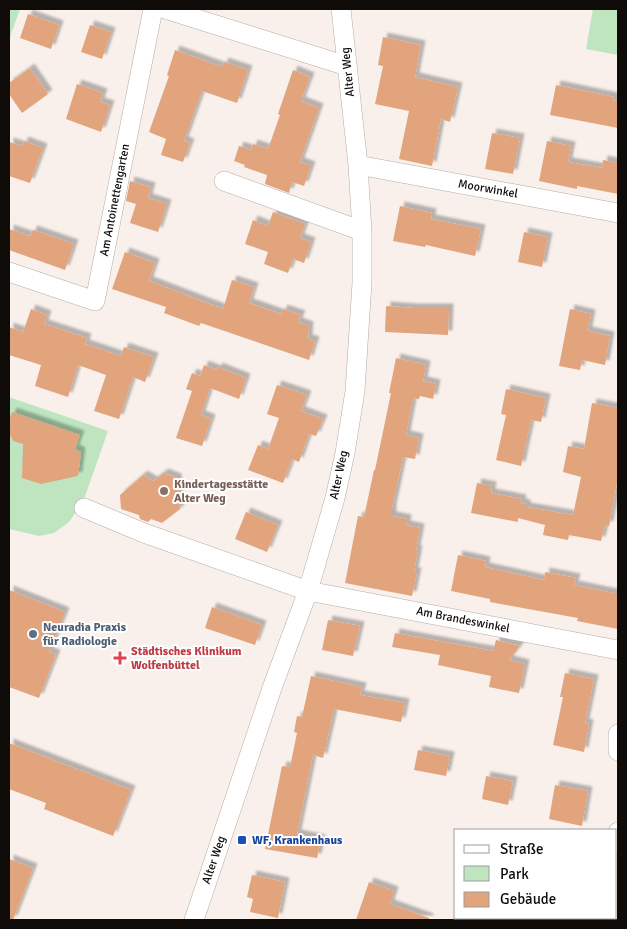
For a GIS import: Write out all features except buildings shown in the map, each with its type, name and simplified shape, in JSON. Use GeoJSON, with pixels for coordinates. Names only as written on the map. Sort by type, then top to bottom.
{"type":"FeatureCollection","features":[{"type":"Feature","properties":{"kind":"street","name":"Am Antoinettengarten"},"geometry":{"type":"LineString","coordinates":[[9,272],[95,301],[153,9]]}},
{"type":"Feature","properties":{"kind":"street"},"geometry":{"type":"LineString","coordinates":[[165,9],[347,66]]}},
{"type":"Feature","properties":{"kind":"street","name":"Alter Weg"},"geometry":{"type":"LineString","coordinates":[[194,920],[272,688],[308,590],[335,498],[345,453],[355,391],[362,283],[362,231],[358,165],[342,9]]}},
{"type":"Feature","properties":{"kind":"street","name":"Moorwinkel"},"geometry":{"type":"LineString","coordinates":[[358,165],[618,213]]}},
{"type":"Feature","properties":{"kind":"street"},"geometry":{"type":"LineString","coordinates":[[224,182],[362,231]]}},
{"type":"Feature","properties":{"kind":"street","name":"Am Brandeswinkel"},"geometry":{"type":"LineString","coordinates":[[84,508],[153,536],[308,590],[618,650]]}},
{"type":"Feature","properties":{"kind":"street"},"geometry":{"type":"LineString","coordinates":[[618,734],[618,750]]}},
{"type":"Feature","properties":{"kind":"green space"},"geometry":{"type":"Polygon","coordinates":[[[9,9],[20,9],[9,40],[9,9]]]}},
{"type":"Feature","properties":{"kind":"green space"},"geometry":{"type":"Polygon","coordinates":[[[593,9],[618,9],[618,55],[586,49],[593,9]]]}},
{"type":"Feature","properties":{"kind":"green space"},"geometry":{"type":"Polygon","coordinates":[[[9,397],[108,431],[83,502],[69,522],[54,533],[39,536],[9,529],[9,397]]]}},
{"type":"Feature","properties":{"kind":"place","name":"Kindertagesstätte Alter Weg"},"geometry":{"type":"Point","coordinates":[164,491]}},
{"type":"Feature","properties":{"kind":"place","name":"Neuradia Praxis für Radiologie"},"geometry":{"type":"Point","coordinates":[33,634]}},
{"type":"Feature","properties":{"kind":"place","name":"Städtisches Klinikum Wolfenbüttel"},"geometry":{"type":"Point","coordinates":[120,658]}},
{"type":"Feature","properties":{"kind":"place","name":"WF, Krankenhaus"},"geometry":{"type":"Point","coordinates":[242,840]}}]}
